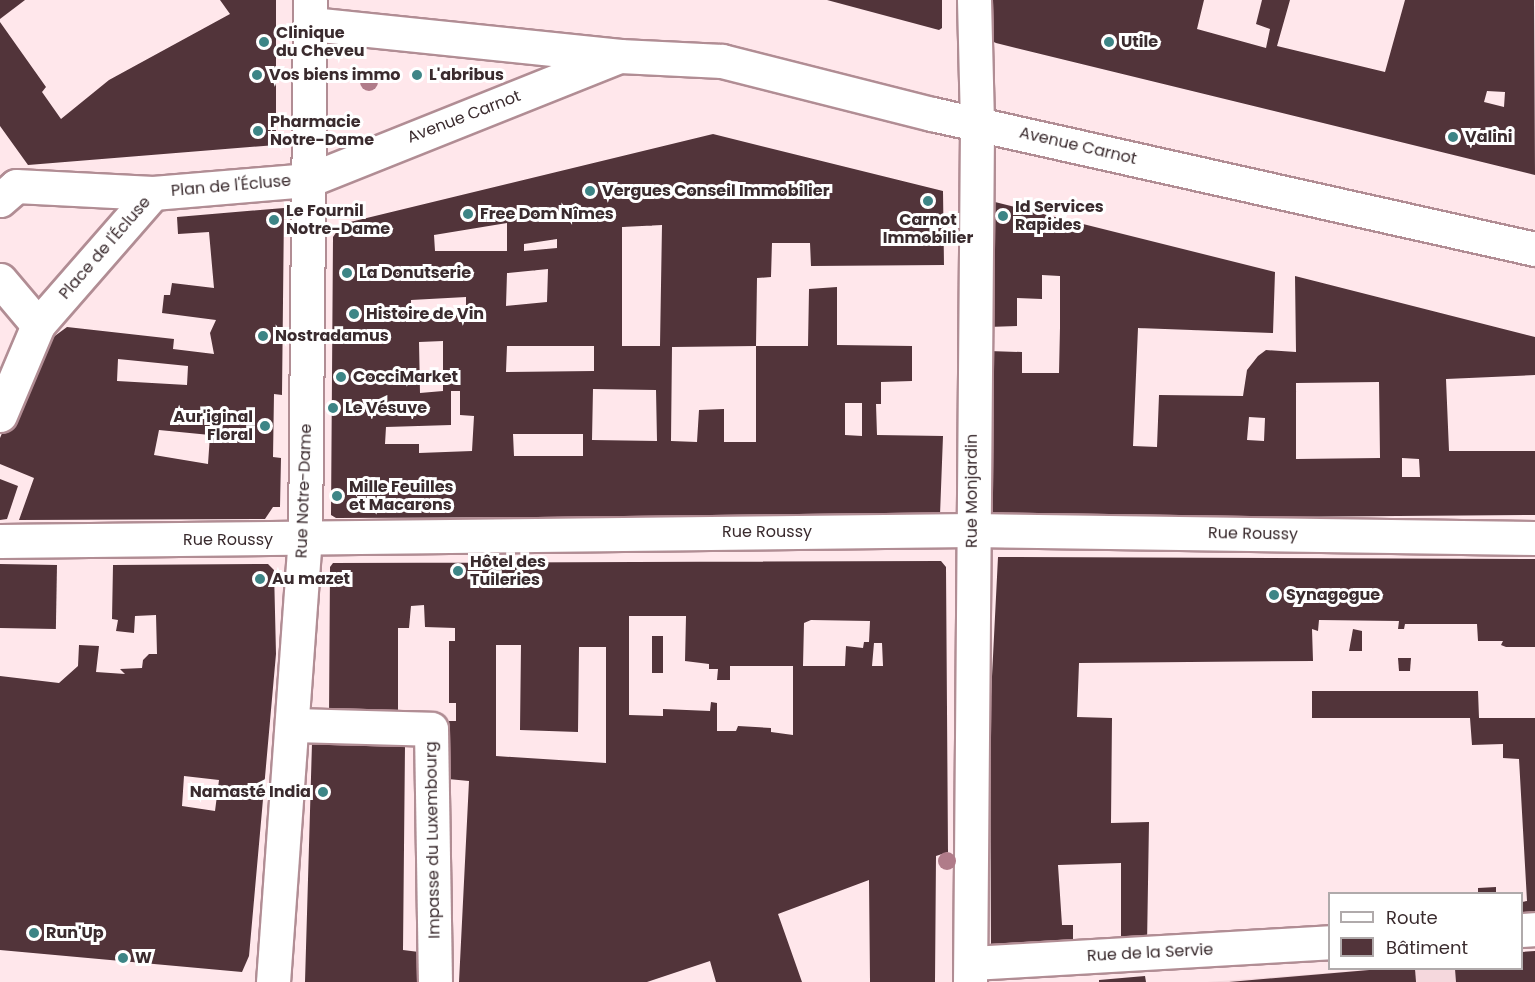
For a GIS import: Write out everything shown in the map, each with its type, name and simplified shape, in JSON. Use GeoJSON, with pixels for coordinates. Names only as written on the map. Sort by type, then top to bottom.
{"type":"FeatureCollection","features":[{"type":"Feature","properties":{"kind":"street","name":"Rue Monjardin"},"geometry":{"type":"LineString","coordinates":[[971,973],[972,530],[977,122],[974,0]]}},
{"type":"Feature","properties":{"kind":"street","name":"Avenue Carnot"},"geometry":{"type":"LineString","coordinates":[[311,12],[621,56],[722,61],[977,122],[1535,249]]}},
{"type":"Feature","properties":{"kind":"street","name":"Rue Notre-Dame"},"geometry":{"type":"LineString","coordinates":[[273,982],[305,538],[311,12]]}},
{"type":"Feature","properties":{"kind":"street","name":"Avenue Carnot"},"geometry":{"type":"LineString","coordinates":[[309,180],[621,56]]}},
{"type":"Feature","properties":{"kind":"street","name":"Plan de l'Écluse"},"geometry":{"type":"LineString","coordinates":[[153,193],[309,180]]}},
{"type":"Feature","properties":{"kind":"street","name":"Place de l'Écluse"},"geometry":{"type":"LineString","coordinates":[[5,183],[153,193]]}},
{"type":"Feature","properties":{"kind":"street","name":"Place de l'Écluse"},"geometry":{"type":"LineString","coordinates":[[0,415],[38,325],[153,193]]}},
{"type":"Feature","properties":{"kind":"street"},"geometry":{"type":"LineString","coordinates":[[0,280],[38,325]]}},
{"type":"Feature","properties":{"kind":"street","name":"Rue Roussy"},"geometry":{"type":"LineString","coordinates":[[0,541],[972,530],[1535,537]]}},
{"type":"Feature","properties":{"kind":"street","name":"Impasse du Luxembourg"},"geometry":{"type":"LineString","coordinates":[[292,725],[431,729],[435,982]]}},
{"type":"Feature","properties":{"kind":"street","name":"Rue de la Servie"},"geometry":{"type":"LineString","coordinates":[[971,973],[1328,942]]}},
{"type":"Feature","properties":{"kind":"shaded area"},"geometry":{"type":"Polygon","coordinates":[[[1535,951],[1535,982],[1207,982],[1368,970],[1523,970],[1523,952],[1535,951]]]}},
{"type":"Feature","properties":{"kind":"building"},"geometry":{"type":"Polygon","coordinates":[[[0,0],[25,0],[0,19],[0,0]]]}},
{"type":"Feature","properties":{"kind":"building"},"geometry":{"type":"Polygon","coordinates":[[[220,0],[276,0],[276,145],[28,165],[0,126],[0,22],[46,87],[42,92],[61,119],[109,80],[230,14],[220,0]]]}},
{"type":"Feature","properties":{"kind":"building"},"geometry":{"type":"Polygon","coordinates":[[[827,0],[942,0],[942,28],[939,30],[827,0]]]}},
{"type":"Feature","properties":{"kind":"building"},"geometry":{"type":"Polygon","coordinates":[[[986,0],[1204,0],[1197,29],[1266,48],[1270,29],[1256,24],[1262,0],[1290,0],[1277,46],[1385,72],[1405,0],[1534,0],[1535,175],[996,43],[985,38],[986,0]],[[1487,91],[1484,102],[1504,107],[1505,92],[1487,91]]]}},
{"type":"Feature","properties":{"kind":"building"},"geometry":{"type":"Polygon","coordinates":[[[713,134],[943,191],[944,265],[811,266],[810,243],[772,243],[771,277],[757,278],[756,346],[808,346],[809,289],[837,287],[837,345],[912,346],[912,381],[881,382],[881,404],[876,404],[877,435],[943,436],[940,515],[336,518],[331,515],[333,237],[342,224],[713,134]],[[507,223],[434,235],[435,251],[507,251],[507,223]],[[662,225],[622,227],[622,346],[660,346],[662,225]],[[557,239],[524,244],[524,251],[557,248],[557,239]],[[548,269],[507,273],[506,306],[547,302],[548,269]],[[466,297],[411,300],[411,315],[466,314],[466,297]],[[443,341],[419,342],[420,393],[443,391],[443,341]],[[507,346],[506,372],[594,371],[594,346],[507,346]],[[756,346],[672,347],[671,441],[697,442],[699,410],[724,409],[724,442],[756,442],[756,346]],[[593,389],[592,440],[657,441],[656,390],[593,389]],[[451,391],[451,425],[386,427],[385,444],[419,444],[419,453],[472,451],[474,416],[460,415],[460,391],[451,391]],[[845,403],[845,435],[862,436],[862,403],[845,403]],[[513,434],[514,456],[583,456],[583,434],[513,434]]]}},
{"type":"Feature","properties":{"kind":"building"},"geometry":{"type":"Polygon","coordinates":[[[991,201],[1275,272],[1273,333],[1138,328],[1133,446],[1157,447],[1159,395],[1243,396],[1247,370],[1258,356],[1266,350],[1296,352],[1295,276],[1535,337],[1535,375],[1446,379],[1449,451],[1535,451],[1535,515],[993,519],[989,513],[989,351],[1022,352],[1022,373],[1059,373],[1060,276],[1042,275],[1042,299],[1017,298],[1017,326],[988,327],[991,201]],[[1379,382],[1296,383],[1296,459],[1380,458],[1379,382]],[[1249,417],[1247,440],[1264,441],[1265,418],[1249,417]],[[1402,458],[1402,477],[1420,477],[1419,459],[1402,458]]]}},
{"type":"Feature","properties":{"kind":"building"},"geometry":{"type":"Polygon","coordinates":[[[284,208],[282,395],[274,394],[273,457],[281,458],[280,507],[273,507],[265,519],[19,520],[34,478],[0,464],[0,438],[37,349],[67,327],[174,339],[173,349],[214,354],[210,333],[216,320],[162,313],[164,295],[170,295],[172,283],[214,288],[209,232],[178,234],[177,217],[284,208]],[[118,359],[117,381],[187,385],[188,366],[118,359]],[[159,430],[154,455],[208,464],[210,435],[159,430]]]}},
{"type":"Feature","properties":{"kind":"building"},"geometry":{"type":"Polygon","coordinates":[[[0,479],[18,486],[7,519],[0,520],[0,479]]]}},
{"type":"Feature","properties":{"kind":"building"},"geometry":{"type":"Polygon","coordinates":[[[998,557],[1535,559],[1535,647],[1506,647],[1501,645],[1503,641],[1478,641],[1477,624],[1405,624],[1404,629],[1398,629],[1399,621],[1319,620],[1318,631],[1312,629],[1313,661],[1079,663],[1077,717],[1112,718],[1111,823],[1149,822],[1147,945],[1108,948],[1109,938],[1121,938],[1121,863],[1058,865],[1062,925],[1073,925],[1073,941],[991,950],[990,716],[998,557]]]}},
{"type":"Feature","properties":{"kind":"building"},"geometry":{"type":"Polygon","coordinates":[[[941,561],[946,567],[948,852],[936,856],[935,982],[870,982],[869,880],[778,914],[802,982],[716,982],[710,961],[647,982],[459,982],[469,781],[448,779],[449,721],[456,721],[456,703],[449,703],[449,641],[455,641],[455,628],[425,627],[424,605],[411,606],[409,628],[398,628],[398,718],[329,717],[330,567],[333,563],[941,561]],[[629,616],[629,715],[663,716],[663,709],[710,711],[711,702],[717,703],[717,731],[736,731],[738,726],[771,728],[771,732],[793,735],[793,666],[730,666],[730,680],[717,680],[718,669],[709,669],[709,664],[685,661],[686,616],[629,616]],[[811,620],[804,623],[803,666],[845,666],[846,646],[863,648],[864,642],[869,642],[870,621],[811,620]],[[874,643],[872,666],[883,666],[882,643],[874,643]],[[496,645],[496,756],[606,763],[606,647],[579,647],[578,732],[520,730],[521,645],[496,645]]]}},
{"type":"Feature","properties":{"kind":"building"},"geometry":{"type":"Polygon","coordinates":[[[0,564],[57,565],[56,629],[0,628],[0,564]]]}},
{"type":"Feature","properties":{"kind":"building"},"geometry":{"type":"Polygon","coordinates":[[[268,564],[274,570],[276,654],[249,956],[242,972],[0,950],[0,676],[59,683],[78,666],[79,645],[99,646],[96,672],[125,674],[120,669],[142,668],[143,660],[149,654],[157,654],[156,615],[135,616],[134,633],[116,631],[118,620],[112,619],[113,565],[268,564]],[[184,776],[182,806],[215,811],[219,780],[184,776]]]}},
{"type":"Feature","properties":{"kind":"building"},"geometry":{"type":"Polygon","coordinates":[[[1353,629],[1362,631],[1362,651],[1349,651],[1353,629]]]}},
{"type":"Feature","properties":{"kind":"building"},"geometry":{"type":"Polygon","coordinates":[[[652,636],[663,636],[663,673],[652,673],[652,636]]]}},
{"type":"Feature","properties":{"kind":"building"},"geometry":{"type":"Polygon","coordinates":[[[1398,658],[1411,658],[1410,671],[1399,671],[1398,658]]]}},
{"type":"Feature","properties":{"kind":"building"},"geometry":{"type":"Polygon","coordinates":[[[1312,691],[1478,691],[1479,718],[1535,718],[1535,919],[1523,920],[1523,902],[1527,901],[1519,759],[1503,758],[1503,744],[1472,745],[1470,718],[1312,718],[1312,691]]]}},
{"type":"Feature","properties":{"kind":"building"},"geometry":{"type":"Polygon","coordinates":[[[312,743],[405,746],[403,950],[419,952],[417,982],[305,982],[312,743]]]}},
{"type":"Feature","properties":{"kind":"building"},"geometry":{"type":"Polygon","coordinates":[[[1496,887],[1496,892],[1478,892],[1478,888],[1496,887]]]}},
{"type":"Feature","properties":{"kind":"building"},"geometry":{"type":"Polygon","coordinates":[[[1535,951],[1535,982],[1456,982],[1455,970],[1523,970],[1523,952],[1535,951]]]}},
{"type":"Feature","properties":{"kind":"building"},"geometry":{"type":"Polygon","coordinates":[[[1369,970],[1415,970],[1416,982],[1229,982],[1369,970]]]}},
{"type":"Feature","properties":{"kind":"building"},"geometry":{"type":"Polygon","coordinates":[[[1145,976],[1146,982],[1099,982],[1099,980],[1145,976]]]}},
{"type":"Feature","properties":{"kind":"place","name":"Clinique du Cheveu"},"geometry":{"type":"Point","coordinates":[264,42]}},
{"type":"Feature","properties":{"kind":"place","name":"Utile"},"geometry":{"type":"Point","coordinates":[1109,42]}},
{"type":"Feature","properties":{"kind":"place","name":"Vos biens immo"},"geometry":{"type":"Point","coordinates":[257,75]}},
{"type":"Feature","properties":{"kind":"place","name":"L'abribus"},"geometry":{"type":"Point","coordinates":[417,75]}},
{"type":"Feature","properties":{"kind":"place","name":"Pharmacie Notre-Dame"},"geometry":{"type":"Point","coordinates":[258,131]}},
{"type":"Feature","properties":{"kind":"place","name":"Valini"},"geometry":{"type":"Point","coordinates":[1453,137]}},
{"type":"Feature","properties":{"kind":"place","name":"Vergues Conseil Immobilier"},"geometry":{"type":"Point","coordinates":[590,191]}},
{"type":"Feature","properties":{"kind":"place","name":"Carnot Immobilier"},"geometry":{"type":"Point","coordinates":[928,201]}},
{"type":"Feature","properties":{"kind":"place","name":"Free Dom Nîmes"},"geometry":{"type":"Point","coordinates":[468,214]}},
{"type":"Feature","properties":{"kind":"place","name":"Id Services Rapides"},"geometry":{"type":"Point","coordinates":[1003,216]}},
{"type":"Feature","properties":{"kind":"place","name":"Le Fournil Notre-Dame"},"geometry":{"type":"Point","coordinates":[274,220]}},
{"type":"Feature","properties":{"kind":"place","name":"La Donutserie"},"geometry":{"type":"Point","coordinates":[347,273]}},
{"type":"Feature","properties":{"kind":"place","name":"Histoire de Vin"},"geometry":{"type":"Point","coordinates":[354,314]}},
{"type":"Feature","properties":{"kind":"place","name":"Nostradamus"},"geometry":{"type":"Point","coordinates":[263,336]}},
{"type":"Feature","properties":{"kind":"place","name":"CocciMarket"},"geometry":{"type":"Point","coordinates":[341,377]}},
{"type":"Feature","properties":{"kind":"place","name":"Le Vésuve"},"geometry":{"type":"Point","coordinates":[333,408]}},
{"type":"Feature","properties":{"kind":"place","name":"Aur'iginal Floral"},"geometry":{"type":"Point","coordinates":[265,426]}},
{"type":"Feature","properties":{"kind":"place","name":"Mille Feuilles et Macarons"},"geometry":{"type":"Point","coordinates":[337,496]}},
{"type":"Feature","properties":{"kind":"place","name":"Hôtel des Tuileries"},"geometry":{"type":"Point","coordinates":[458,571]}},
{"type":"Feature","properties":{"kind":"place","name":"Au mazet"},"geometry":{"type":"Point","coordinates":[260,579]}},
{"type":"Feature","properties":{"kind":"place","name":"Synagogue"},"geometry":{"type":"Point","coordinates":[1274,595]}},
{"type":"Feature","properties":{"kind":"place","name":"Namasté India"},"geometry":{"type":"Point","coordinates":[323,792]}},
{"type":"Feature","properties":{"kind":"place","name":"Run'Up"},"geometry":{"type":"Point","coordinates":[34,933]}},
{"type":"Feature","properties":{"kind":"place","name":"W"},"geometry":{"type":"Point","coordinates":[123,958]}}]}
